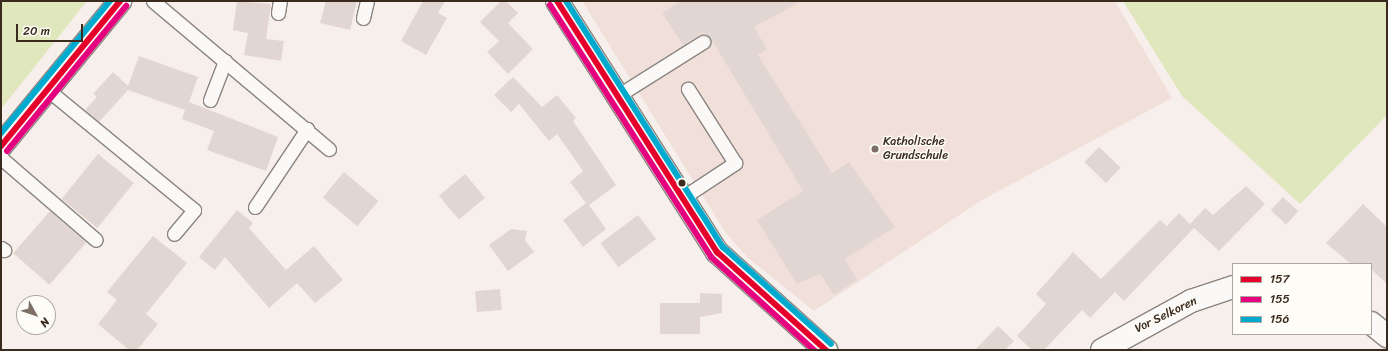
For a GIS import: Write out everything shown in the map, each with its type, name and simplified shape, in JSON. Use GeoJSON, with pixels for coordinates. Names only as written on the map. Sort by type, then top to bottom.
{"type":"FeatureCollection","features":[{"type":"Feature","properties":{"kind":"street"},"geometry":{"type":"LineString","coordinates":[[1,146],[120,1]]}},
{"type":"Feature","properties":{"kind":"street"},"geometry":{"type":"LineString","coordinates":[[557,1],[682,198],[734,271],[826,350]]}},
{"type":"Feature","properties":{"kind":"street","name":"Vor Selkoren"},"geometry":{"type":"LineString","coordinates":[[1102,350],[1191,301],[1232,287]]}},
{"type":"Feature","properties":{"kind":"street"},"geometry":{"type":"LineString","coordinates":[[1372,325],[1387,336]]}},
{"type":"Feature","properties":{"kind":"lane"},"geometry":{"type":"LineString","coordinates":[[153,1],[307,129],[328,149]]}},
{"type":"Feature","properties":{"kind":"lane"},"geometry":{"type":"LineString","coordinates":[[363,18],[367,1]]}},
{"type":"Feature","properties":{"kind":"lane"},"geometry":{"type":"LineString","coordinates":[[617,96],[703,42]]}},
{"type":"Feature","properties":{"kind":"lane"},"geometry":{"type":"LineString","coordinates":[[210,100],[225,61]]}},
{"type":"Feature","properties":{"kind":"lane"},"geometry":{"type":"LineString","coordinates":[[682,198],[735,163],[688,89]]}},
{"type":"Feature","properties":{"kind":"lane"},"geometry":{"type":"LineString","coordinates":[[48,90],[194,210],[174,234]]}},
{"type":"Feature","properties":{"kind":"lane"},"geometry":{"type":"LineString","coordinates":[[255,207],[307,129]]}},
{"type":"Feature","properties":{"kind":"lane"},"geometry":{"type":"LineString","coordinates":[[1,158],[96,240]]}},
{"type":"Feature","properties":{"kind":"shaded area","name":"Katholische Grundschule"},"geometry":{"type":"Polygon","coordinates":[[[582,1],[1115,1],[1172,98],[982,200],[814,311],[747,257],[725,232],[582,1]]]}},
{"type":"Feature","properties":{"kind":"green space"},"geometry":{"type":"Polygon","coordinates":[[[1,1],[87,1],[1,109],[1,1]]]}},
{"type":"Feature","properties":{"kind":"green space"},"geometry":{"type":"Polygon","coordinates":[[[1123,1],[1387,1],[1387,115],[1300,204],[1182,96],[1123,1]]]}},
{"type":"Feature","properties":{"kind":"building"},"geometry":{"type":"Polygon","coordinates":[[[237,1],[271,4],[266,39],[284,41],[281,61],[244,55],[248,33],[233,30],[237,1]]]}},
{"type":"Feature","properties":{"kind":"building"},"geometry":{"type":"Polygon","coordinates":[[[326,1],[357,1],[350,30],[320,23],[326,1]]]}},
{"type":"Feature","properties":{"kind":"building"},"geometry":{"type":"Polygon","coordinates":[[[423,1],[445,1],[438,13],[447,18],[426,55],[401,41],[423,1]]]}},
{"type":"Feature","properties":{"kind":"building"},"geometry":{"type":"Polygon","coordinates":[[[501,1],[506,1],[518,13],[508,23],[533,49],[508,74],[487,52],[499,41],[480,22],[501,1]]]}},
{"type":"Feature","properties":{"kind":"building"},"geometry":{"type":"Polygon","coordinates":[[[681,1],[802,1],[754,27],[767,49],[758,55],[832,173],[849,162],[895,227],[845,259],[857,280],[834,295],[820,274],[797,284],[757,220],[803,191],[710,37],[703,32],[683,45],[662,13],[681,1]]]}},
{"type":"Feature","properties":{"kind":"building"},"geometry":{"type":"Polygon","coordinates":[[[139,56],[198,77],[189,102],[278,137],[266,171],[207,150],[214,131],[182,119],[185,110],[128,90],[99,122],[85,110],[97,97],[93,94],[113,72],[128,86],[139,56]]]}},
{"type":"Feature","properties":{"kind":"building"},"geometry":{"type":"Polygon","coordinates":[[[513,77],[542,107],[557,95],[576,118],[573,121],[616,185],[589,205],[606,229],[583,247],[563,220],[586,203],[570,182],[583,171],[557,134],[549,141],[519,104],[511,112],[494,95],[513,77]]]}},
{"type":"Feature","properties":{"kind":"building"},"geometry":{"type":"Polygon","coordinates":[[[1099,147],[1121,168],[1106,183],[1084,162],[1099,147]]]}},
{"type":"Feature","properties":{"kind":"building"},"geometry":{"type":"Polygon","coordinates":[[[98,154],[134,183],[97,228],[61,199],[98,154]]]}},
{"type":"Feature","properties":{"kind":"building"},"geometry":{"type":"Polygon","coordinates":[[[344,172],[378,201],[357,226],[323,197],[344,172]]]}},
{"type":"Feature","properties":{"kind":"building"},"geometry":{"type":"Polygon","coordinates":[[[465,174],[485,198],[459,220],[439,196],[465,174]]]}},
{"type":"Feature","properties":{"kind":"building"},"geometry":{"type":"Polygon","coordinates":[[[1246,186],[1265,204],[1219,251],[1194,228],[1124,301],[1115,292],[1090,318],[1082,310],[1044,350],[1032,350],[1017,336],[1046,304],[1036,294],[1073,252],[1101,279],[1160,220],[1167,226],[1179,213],[1190,224],[1205,208],[1213,215],[1246,186]]]}},
{"type":"Feature","properties":{"kind":"building"},"geometry":{"type":"Polygon","coordinates":[[[1283,197],[1298,211],[1286,224],[1271,210],[1283,197]]]}},
{"type":"Feature","properties":{"kind":"building"},"geometry":{"type":"Polygon","coordinates":[[[1363,204],[1387,227],[1387,284],[1372,270],[1372,263],[1350,263],[1326,243],[1363,204]]]}},
{"type":"Feature","properties":{"kind":"building"},"geometry":{"type":"Polygon","coordinates":[[[237,210],[253,223],[249,228],[286,270],[314,246],[343,280],[315,303],[297,283],[269,308],[225,257],[215,270],[199,257],[237,210]]]}},
{"type":"Feature","properties":{"kind":"building"},"geometry":{"type":"Polygon","coordinates":[[[50,211],[86,242],[49,285],[13,253],[50,211]]]}},
{"type":"Feature","properties":{"kind":"building"},"geometry":{"type":"Polygon","coordinates":[[[638,215],[656,239],[619,267],[600,243],[638,215]]]}},
{"type":"Feature","properties":{"kind":"building"},"geometry":{"type":"Polygon","coordinates":[[[511,229],[527,231],[525,240],[534,252],[508,271],[489,245],[511,229]]]}},
{"type":"Feature","properties":{"kind":"building"},"geometry":{"type":"Polygon","coordinates":[[[153,236],[187,263],[146,314],[158,324],[137,350],[129,350],[98,324],[117,300],[107,292],[153,236]]]}},
{"type":"Feature","properties":{"kind":"building"},"geometry":{"type":"Polygon","coordinates":[[[500,289],[502,310],[477,312],[475,291],[500,289]]]}},
{"type":"Feature","properties":{"kind":"building"},"geometry":{"type":"Polygon","coordinates":[[[700,293],[722,294],[722,313],[700,317],[700,293]]]}},
{"type":"Feature","properties":{"kind":"building"},"geometry":{"type":"Polygon","coordinates":[[[660,303],[700,303],[700,334],[660,334],[660,303]]]}},
{"type":"Feature","properties":{"kind":"building"},"geometry":{"type":"Polygon","coordinates":[[[998,326],[1014,341],[1005,350],[975,350],[998,326]]]}},
{"type":"Feature","properties":{"kind":"transit line","name":"156"},"geometry":{"type":"LineString","coordinates":[[1,133],[110,1]]}},
{"type":"Feature","properties":{"kind":"transit line","name":"157"},"geometry":{"type":"LineString","coordinates":[[1,146],[120,1]]}},
{"type":"Feature","properties":{"kind":"transit line","name":"157"},"geometry":{"type":"LineString","coordinates":[[557,1],[717,252],[826,350]]}},
{"type":"Feature","properties":{"kind":"transit line","name":"156"},"geometry":{"type":"LineString","coordinates":[[566,1],[723,247],[831,344]]}},
{"type":"Feature","properties":{"kind":"transit line","name":"155"},"geometry":{"type":"LineString","coordinates":[[550,5],[711,257],[814,350]]}},
{"type":"Feature","properties":{"kind":"transit line","name":"155"},"geometry":{"type":"LineString","coordinates":[[7,151],[126,6]]}},
{"type":"Feature","properties":{"kind":"place","name":"Katholische Grundschule"},"geometry":{"type":"Point","coordinates":[875,149]}}]}
